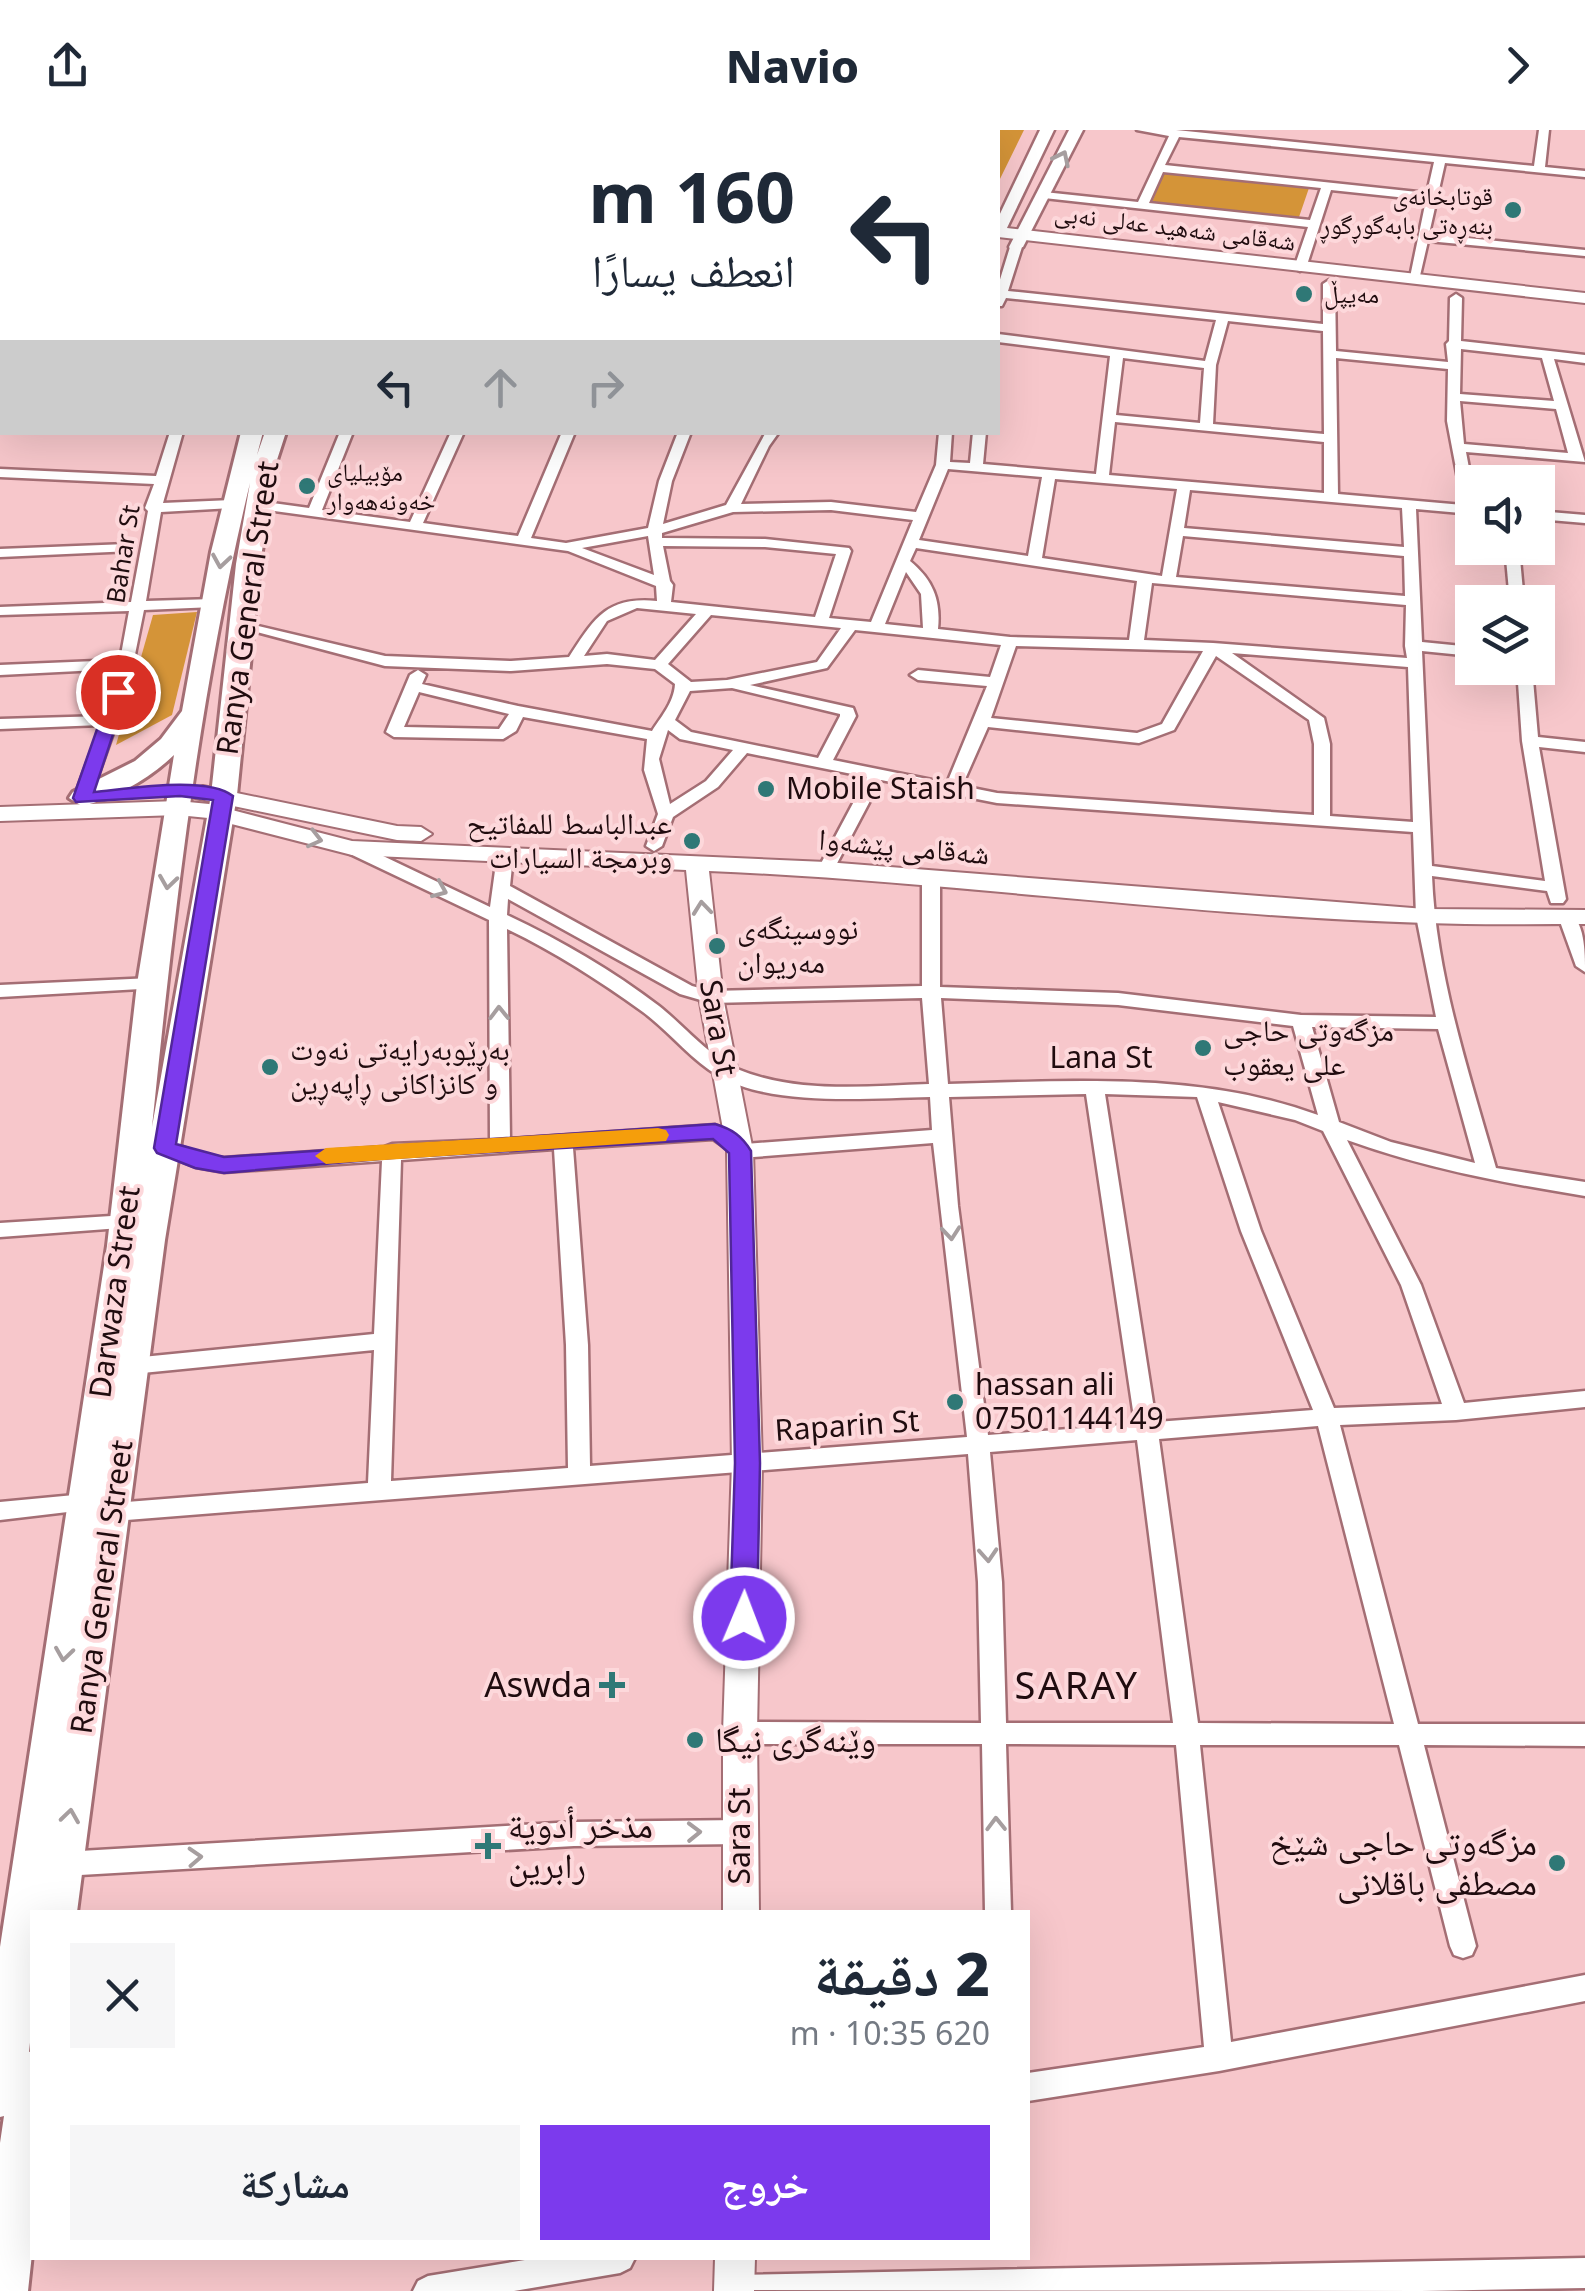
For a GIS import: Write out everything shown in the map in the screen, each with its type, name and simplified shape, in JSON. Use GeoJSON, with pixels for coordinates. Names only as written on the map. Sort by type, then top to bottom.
{"type":"FeatureCollection","features":[{"type":"Feature","properties":{"kind":"highway","name":"Darwaza Street"},"geometry":{"type":"LineString","coordinates":[[119,1368],[127,1222],[152,984],[179,799],[214,603],[245,504],[252,435]]}},
{"type":"Feature","properties":{"kind":"highway","name":"Ranya General Street"},"geometry":{"type":"LineString","coordinates":[[56,1910],[119,1368],[165,1148],[222,805],[241,626],[245,504],[275,435]]}},
{"type":"Feature","properties":{"kind":"highway"},"geometry":{"type":"LineString","coordinates":[[82,798],[145,768],[172,744],[196,708]]}},
{"type":"Feature","properties":{"kind":"highway"},"geometry":{"type":"LineString","coordinates":[[31,1910],[100,1507]]}},
{"type":"Feature","properties":{"kind":"highway"},"geometry":{"type":"LineString","coordinates":[[0,2095],[30,1919]]}},
{"type":"Feature","properties":{"kind":"highway"},"geometry":{"type":"LineString","coordinates":[[4,2291],[30,2088]]}},
{"type":"Feature","properties":{"kind":"main road","name":"شەقامی شەهید عەلی نەبی"},"geometry":{"type":"LineString","coordinates":[[1000,233],[1021,241],[1329,284],[1585,311]]}},
{"type":"Feature","properties":{"kind":"main road","name":"شەقامی شەهید عەلی نەبی"},"geometry":{"type":"LineString","coordinates":[[1000,245],[1021,241],[1585,298]]}},
{"type":"Feature","properties":{"kind":"main road"},"geometry":{"type":"LineString","coordinates":[[0,803],[82,798],[179,799],[222,805]]}},
{"type":"Feature","properties":{"kind":"main road"},"geometry":{"type":"LineString","coordinates":[[0,814],[179,799]]}},
{"type":"Feature","properties":{"kind":"main road","name":"شەقامی پێشەوا"},"geometry":{"type":"LineString","coordinates":[[222,805],[397,833],[654,846],[1425,908]]}},
{"type":"Feature","properties":{"kind":"main road","name":"شەقامی پێشەوا"},"geometry":{"type":"LineString","coordinates":[[222,805],[352,848],[697,863],[830,862],[931,879],[1425,908],[1570,904]]}},
{"type":"Feature","properties":{"kind":"main road","name":"Sara St"},"geometry":{"type":"LineString","coordinates":[[697,863],[711,996],[740,1151],[748,1463],[740,1733],[740,1910]]}},
{"type":"Feature","properties":{"kind":"street"},"geometry":{"type":"LineString","coordinates":[[1000,228],[1047,130]]}},
{"type":"Feature","properties":{"kind":"street"},"geometry":{"type":"LineString","coordinates":[[1000,296],[1021,241],[1076,130]]}},
{"type":"Feature","properties":{"kind":"street"},"geometry":{"type":"LineString","coordinates":[[1142,130],[1243,135],[1585,174]]}},
{"type":"Feature","properties":{"kind":"street"},"geometry":{"type":"LineString","coordinates":[[1533,130],[1544,130],[1539,170]]}},
{"type":"Feature","properties":{"kind":"street"},"geometry":{"type":"LineString","coordinates":[[1142,206],[1175,134]]}},
{"type":"Feature","properties":{"kind":"street"},"geometry":{"type":"LineString","coordinates":[[1413,280],[1440,160]]}},
{"type":"Feature","properties":{"kind":"street"},"geometry":{"type":"LineString","coordinates":[[1159,168],[1432,198]]}},
{"type":"Feature","properties":{"kind":"street"},"geometry":{"type":"LineString","coordinates":[[1300,268],[1327,186]]}},
{"type":"Feature","properties":{"kind":"street"},"geometry":{"type":"LineString","coordinates":[[1044,195],[1315,224]]}},
{"type":"Feature","properties":{"kind":"street"},"geometry":{"type":"LineString","coordinates":[[1424,237],[1585,253]]}},
{"type":"Feature","properties":{"kind":"street"},"geometry":{"type":"LineString","coordinates":[[1329,284],[1330,498]]}},
{"type":"Feature","properties":{"kind":"street"},"geometry":{"type":"LineString","coordinates":[[1456,298],[1452,397],[1462,465]]}},
{"type":"Feature","properties":{"kind":"street"},"geometry":{"type":"LineString","coordinates":[[1000,299],[1330,328]]}},
{"type":"Feature","properties":{"kind":"street"},"geometry":{"type":"LineString","coordinates":[[1206,427],[1210,365],[1223,316]]}},
{"type":"Feature","properties":{"kind":"street"},"geometry":{"type":"LineString","coordinates":[[1000,338],[1210,365]]}},
{"type":"Feature","properties":{"kind":"street"},"geometry":{"type":"LineString","coordinates":[[1452,344],[1585,360]]}},
{"type":"Feature","properties":{"kind":"street"},"geometry":{"type":"LineString","coordinates":[[1102,478],[1116,352]]}},
{"type":"Feature","properties":{"kind":"street"},"geometry":{"type":"LineString","coordinates":[[1330,354],[1453,366]]}},
{"type":"Feature","properties":{"kind":"street"},"geometry":{"type":"LineString","coordinates":[[1458,448],[1581,458],[1547,355]]}},
{"type":"Feature","properties":{"kind":"street"},"geometry":{"type":"LineString","coordinates":[[1452,397],[1562,406]]}},
{"type":"Feature","properties":{"kind":"street"},"geometry":{"type":"LineString","coordinates":[[1110,418],[1331,439]]}},
{"type":"Feature","properties":{"kind":"street","name":"Bahar St"},"geometry":{"type":"LineString","coordinates":[[82,798],[127,664],[149,552],[152,508],[176,435]]}},
{"type":"Feature","properties":{"kind":"street"},"geometry":{"type":"LineString","coordinates":[[314,512],[347,435]]}},
{"type":"Feature","properties":{"kind":"street"},"geometry":{"type":"LineString","coordinates":[[416,526],[457,435]]}},
{"type":"Feature","properties":{"kind":"street"},"geometry":{"type":"LineString","coordinates":[[523,541],[567,435]]}},
{"type":"Feature","properties":{"kind":"street"},"geometry":{"type":"LineString","coordinates":[[664,605],[666,585],[655,536],[673,460],[684,435]]}},
{"type":"Feature","properties":{"kind":"street"},"geometry":{"type":"LineString","coordinates":[[732,508],[770,435]]}},
{"type":"Feature","properties":{"kind":"street"},"geometry":{"type":"LineString","coordinates":[[876,626],[944,465],[946,435]]}},
{"type":"Feature","properties":{"kind":"street"},"geometry":{"type":"LineString","coordinates":[[976,468],[980,435]]}},
{"type":"Feature","properties":{"kind":"street"},"geometry":{"type":"LineString","coordinates":[[944,465],[1455,508]]}},
{"type":"Feature","properties":{"kind":"street"},"geometry":{"type":"LineString","coordinates":[[0,473],[159,480]]}},
{"type":"Feature","properties":{"kind":"street"},"geometry":{"type":"LineString","coordinates":[[1034,562],[1050,474]]}},
{"type":"Feature","properties":{"kind":"street"},"geometry":{"type":"LineString","coordinates":[[1168,581],[1184,485]]}},
{"type":"Feature","properties":{"kind":"street"},"geometry":{"type":"LineString","coordinates":[[152,508],[245,504],[566,547],[666,585]]}},
{"type":"Feature","properties":{"kind":"street"},"geometry":{"type":"LineString","coordinates":[[1409,504],[1425,908],[1446,1023],[1488,1173]]}},
{"type":"Feature","properties":{"kind":"street"},"geometry":{"type":"LineString","coordinates":[[655,536],[732,508],[831,506],[920,517]]}},
{"type":"Feature","properties":{"kind":"street"},"geometry":{"type":"LineString","coordinates":[[1555,516],[1585,519]]}},
{"type":"Feature","properties":{"kind":"street"},"geometry":{"type":"LineString","coordinates":[[1176,531],[1410,552]]}},
{"type":"Feature","properties":{"kind":"street"},"geometry":{"type":"LineString","coordinates":[[566,547],[655,536],[844,551],[821,621]]}},
{"type":"Feature","properties":{"kind":"street"},"geometry":{"type":"LineString","coordinates":[[913,543],[1168,581],[1411,601]]}},
{"type":"Feature","properties":{"kind":"street"},"geometry":{"type":"LineString","coordinates":[[0,554],[127,548]]}},
{"type":"Feature","properties":{"kind":"street"},"geometry":{"type":"LineString","coordinates":[[904,564],[924,579],[931,592],[930,632]]}},
{"type":"Feature","properties":{"kind":"street"},"geometry":{"type":"LineString","coordinates":[[1136,643],[1145,578]]}},
{"type":"Feature","properties":{"kind":"street"},"geometry":{"type":"LineString","coordinates":[[0,611],[214,603]]}},
{"type":"Feature","properties":{"kind":"street"},"geometry":{"type":"LineString","coordinates":[[576,659],[602,618],[614,609],[634,603],[1010,640],[1455,653]]}},
{"type":"Feature","properties":{"kind":"street"},"geometry":{"type":"LineString","coordinates":[[659,666],[707,610]]}},
{"type":"Feature","properties":{"kind":"street"},"geometry":{"type":"LineString","coordinates":[[684,687],[727,684],[822,665],[852,625]]}},
{"type":"Feature","properties":{"kind":"street"},"geometry":{"type":"LineString","coordinates":[[241,626],[370,658],[423,664],[512,666],[576,659],[659,666],[680,678],[684,687]]}},
{"type":"Feature","properties":{"kind":"street"},"geometry":{"type":"LineString","coordinates":[[953,789],[982,722],[1010,640]]}},
{"type":"Feature","properties":{"kind":"street"},"geometry":{"type":"LineString","coordinates":[[982,722],[1139,738],[1168,727],[1213,646]]}},
{"type":"Feature","properties":{"kind":"street"},"geometry":{"type":"LineString","coordinates":[[1213,646],[1316,718],[1322,744],[1322,819]]}},
{"type":"Feature","properties":{"kind":"street"},"geometry":{"type":"LineString","coordinates":[[0,670],[127,664]]}},
{"type":"Feature","properties":{"kind":"street"},"geometry":{"type":"LineString","coordinates":[[423,664],[394,732],[503,734],[518,711]]}},
{"type":"Feature","properties":{"kind":"street"},"geometry":{"type":"LineString","coordinates":[[918,675],[996,682]]}},
{"type":"Feature","properties":{"kind":"street"},"geometry":{"type":"LineString","coordinates":[[727,684],[846,712],[848,716],[823,764]]}},
{"type":"Feature","properties":{"kind":"street"},"geometry":{"type":"LineString","coordinates":[[1525,685],[1530,740],[1585,966]]}},
{"type":"Feature","properties":{"kind":"street"},"geometry":{"type":"LineString","coordinates":[[413,686],[518,711],[654,736]]}},
{"type":"Feature","properties":{"kind":"street"},"geometry":{"type":"LineString","coordinates":[[666,814],[650,776],[654,736],[684,687]]}},
{"type":"Feature","properties":{"kind":"street"},"geometry":{"type":"LineString","coordinates":[[0,724],[110,720]]}},
{"type":"Feature","properties":{"kind":"street"},"geometry":{"type":"LineString","coordinates":[[666,721],[686,736],[997,798],[1420,827]]}},
{"type":"Feature","properties":{"kind":"street"},"geometry":{"type":"LineString","coordinates":[[1530,740],[1585,746]]}},
{"type":"Feature","properties":{"kind":"street"},"geometry":{"type":"LineString","coordinates":[[654,846],[666,814],[712,784],[743,748]]}},
{"type":"Feature","properties":{"kind":"street"},"geometry":{"type":"LineString","coordinates":[[830,862],[877,773]]}},
{"type":"Feature","properties":{"kind":"street"},"geometry":{"type":"LineString","coordinates":[[352,848],[552,943],[622,988],[726,1072]]}},
{"type":"Feature","properties":{"kind":"street"},"geometry":{"type":"LineString","coordinates":[[500,1146],[498,916],[505,856]]}},
{"type":"Feature","properties":{"kind":"street"},"geometry":{"type":"LineString","coordinates":[[1423,870],[1570,904]]}},
{"type":"Feature","properties":{"kind":"street"},"geometry":{"type":"LineString","coordinates":[[931,879],[932,992],[940,1091],[990,1582],[998,1910]]}},
{"type":"Feature","properties":{"kind":"street"},"geometry":{"type":"LineString","coordinates":[[501,888],[686,990],[711,996],[932,992],[1118,999],[1301,1020],[1446,1023]]}},
{"type":"Feature","properties":{"kind":"street"},"geometry":{"type":"LineString","coordinates":[[0,991],[152,984]]}},
{"type":"Feature","properties":{"kind":"street"},"geometry":{"type":"LineString","coordinates":[[1301,1020],[1331,1127],[1410,1285],[1456,1412]]}},
{"type":"Feature","properties":{"kind":"street","name":"Lana St"},"geometry":{"type":"LineString","coordinates":[[726,1072],[770,1086],[820,1093],[1155,1086],[1205,1092],[1300,1115],[1386,1147],[1488,1173],[1585,1188]]}},
{"type":"Feature","properties":{"kind":"street"},"geometry":{"type":"LineString","coordinates":[[1095,1087],[1147,1432],[1186,1734],[1219,2058]]}},
{"type":"Feature","properties":{"kind":"street"},"geometry":{"type":"LineString","coordinates":[[1205,1092],[1251,1231],[1328,1418],[1462,1946]]}},
{"type":"Feature","properties":{"kind":"street"},"geometry":{"type":"LineString","coordinates":[[165,1148],[224,1165],[392,1150],[715,1132],[728,1137],[740,1151],[944,1136]]}},
{"type":"Feature","properties":{"kind":"street"},"geometry":{"type":"LineString","coordinates":[[563,1143],[577,1346],[579,1477]]}},
{"type":"Feature","properties":{"kind":"street"},"geometry":{"type":"LineString","coordinates":[[379,1493],[392,1150]]}},
{"type":"Feature","properties":{"kind":"street"},"geometry":{"type":"LineString","coordinates":[[0,1230],[127,1222]]}},
{"type":"Feature","properties":{"kind":"street"},"geometry":{"type":"LineString","coordinates":[[119,1368],[384,1340]]}},
{"type":"Feature","properties":{"kind":"street","name":"Raparin St"},"geometry":{"type":"LineString","coordinates":[[0,1510],[379,1493],[1328,1418],[1583,1405]]}},
{"type":"Feature","properties":{"kind":"street"},"geometry":{"type":"LineString","coordinates":[[740,1733],[1585,1735]]}},
{"type":"Feature","properties":{"kind":"street"},"geometry":{"type":"LineString","coordinates":[[63,1864],[574,1834],[740,1832]]}},
{"type":"Feature","properties":{"kind":"street"},"geometry":{"type":"LineString","coordinates":[[1030,2086],[1219,2058],[1585,1988]]}},
{"type":"Feature","properties":{"kind":"street"},"geometry":{"type":"LineString","coordinates":[[428,2291],[608,2260]]}},
{"type":"Feature","properties":{"kind":"street"},"geometry":{"type":"LineString","coordinates":[[734,2279],[1585,2273]]}},
{"type":"Feature","properties":{"kind":"shaded area"},"geometry":{"type":"Polygon","coordinates":[[[1000,130],[1024,130],[1000,179],[1000,130]]]}},
{"type":"Feature","properties":{"kind":"shaded area"},"geometry":{"type":"Polygon","coordinates":[[[1164,172],[1309,188],[1299,217],[1152,202],[1164,172]]]}},
{"type":"Feature","properties":{"kind":"shaded area"},"geometry":{"type":"Polygon","coordinates":[[[197,612],[172,715],[116,745],[153,615],[197,612]]]}},
{"type":"Feature","properties":{"kind":"slow traffic"},"geometry":{"type":"LineString","coordinates":[[326,1156],[658,1135]]}},
{"type":"Feature","properties":{"kind":"place","name":"قوتابخانەی بنەڕەتی بابەگوڕگوڕ"},"geometry":{"type":"Point","coordinates":[1513,210]}},
{"type":"Feature","properties":{"kind":"place","name":"مەیپڵ"},"geometry":{"type":"Point","coordinates":[1304,294]}},
{"type":"Feature","properties":{"kind":"place","name":"مۆبیلیای خەونەهەوار"},"geometry":{"type":"Point","coordinates":[307,486]}},
{"type":"Feature","properties":{"kind":"place","name":"Mobile Staish"},"geometry":{"type":"Point","coordinates":[766,789]}},
{"type":"Feature","properties":{"kind":"place","name":"عبدالباسط للمفاتيح وبرمجة السيارات"},"geometry":{"type":"Point","coordinates":[692,841]}},
{"type":"Feature","properties":{"kind":"place","name":"نووسینگەی مەریوان"},"geometry":{"type":"Point","coordinates":[717,946]}},
{"type":"Feature","properties":{"kind":"place","name":"مزگەوتی حاجی علی یعقوب"},"geometry":{"type":"Point","coordinates":[1203,1048]}},
{"type":"Feature","properties":{"kind":"place","name":"بەڕێوبەرایەتی نەوت و کانزاکانی ڕاپەڕین"},"geometry":{"type":"Point","coordinates":[270,1067]}},
{"type":"Feature","properties":{"kind":"place","name":"hassan ali 07501144149"},"geometry":{"type":"Point","coordinates":[955,1402]}},
{"type":"Feature","properties":{"kind":"place","name":"Aswda"},"geometry":{"type":"Point","coordinates":[612,1685]}},
{"type":"Feature","properties":{"kind":"place","name":"وێنەگری نیگا"},"geometry":{"type":"Point","coordinates":[695,1740]}},
{"type":"Feature","properties":{"kind":"place","name":"مذخر أدوية رابرين"},"geometry":{"type":"Point","coordinates":[488,1846]}},
{"type":"Feature","properties":{"kind":"place","name":"مزگەوتی حاجی شێخ مصطفی باقلانی"},"geometry":{"type":"Point","coordinates":[1557,1863]}},
{"type":"Feature","properties":{"kind":"district","name":"SARAY"},"geometry":{"type":"Point","coordinates":[1077,1686]}},
{"type":"Feature","properties":{"kind":"route"},"geometry":{"type":"LineString","coordinates":[[118,692],[82,798],[180,791],[224,796],[165,1148],[224,1165],[392,1150],[715,1132],[728,1137],[740,1151],[748,1463],[744,1618]]}}]}
